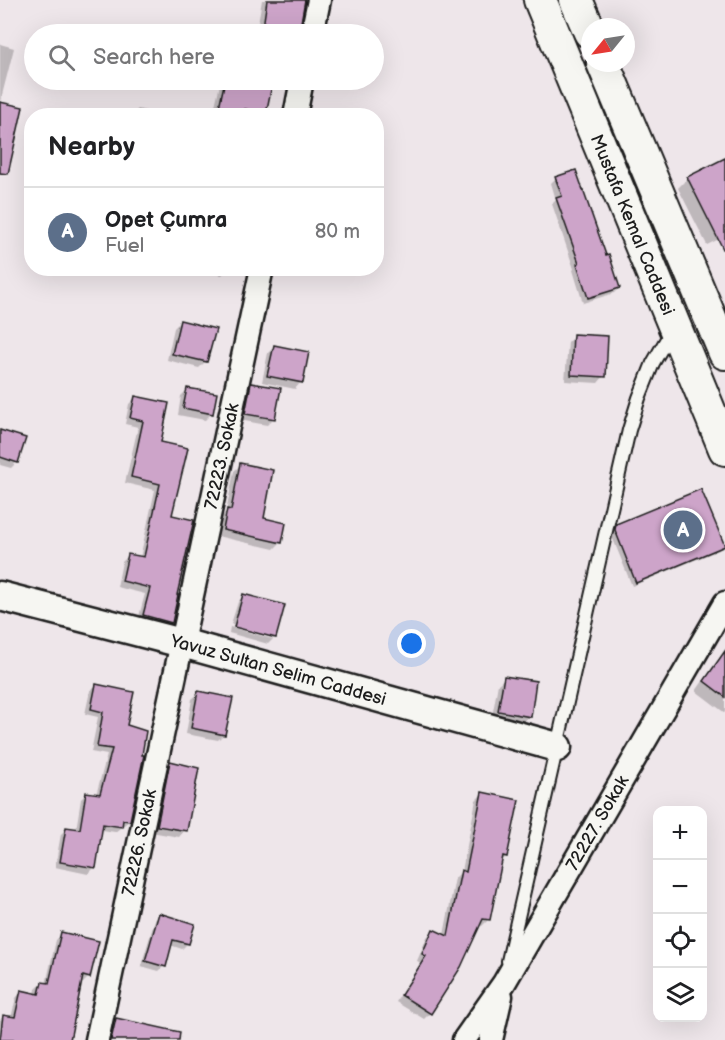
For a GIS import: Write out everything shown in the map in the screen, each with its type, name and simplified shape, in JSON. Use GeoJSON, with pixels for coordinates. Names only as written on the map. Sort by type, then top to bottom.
{"type":"FeatureCollection","features":[{"type":"Feature","properties":{"kind":"main road","name":"Mustafa Kemal Caddesi"},"geometry":{"type":"LineString","coordinates":[[540,0],[725,449]]}},
{"type":"Feature","properties":{"kind":"main road"},"geometry":{"type":"LineString","coordinates":[[576,0],[584,18]]}},
{"type":"Feature","properties":{"kind":"main road","name":"Mustafa Kemal Caddesi"},"geometry":{"type":"LineString","coordinates":[[607,72],[725,353]]}},
{"type":"Feature","properties":{"kind":"street"},"geometry":{"type":"LineString","coordinates":[[314,24],[319,0]]}},
{"type":"Feature","properties":{"kind":"street"},"geometry":{"type":"LineString","coordinates":[[297,108],[300,90]]}},
{"type":"Feature","properties":{"kind":"street","name":"72223. Sokak"},"geometry":{"type":"LineString","coordinates":[[183,643],[260,276]]}},
{"type":"Feature","properties":{"kind":"street","name":"Yavuz Sultan Selim Caddesi"},"geometry":{"type":"LineString","coordinates":[[0,597],[183,643],[557,747]]}},
{"type":"Feature","properties":{"kind":"street","name":"72227. Sokak"},"geometry":{"type":"LineString","coordinates":[[464,1040],[504,983],[725,603]]}},
{"type":"Feature","properties":{"kind":"street","name":"72226. Sokak"},"geometry":{"type":"LineString","coordinates":[[97,1040],[183,643]]}},
{"type":"Feature","properties":{"kind":"street"},"geometry":{"type":"LineString","coordinates":[[491,1040],[504,983]]}},
{"type":"Feature","properties":{"kind":"lane"},"geometry":{"type":"LineString","coordinates":[[504,983],[629,430],[653,363],[674,326]]}},
{"type":"Feature","properties":{"kind":"building"},"geometry":{"type":"Polygon","coordinates":[[[267,0],[305,0],[301,24],[263,24],[267,0]]]}},
{"type":"Feature","properties":{"kind":"building"},"geometry":{"type":"Polygon","coordinates":[[[223,90],[271,90],[267,108],[219,108],[223,90]]]}},
{"type":"Feature","properties":{"kind":"building"},"geometry":{"type":"Polygon","coordinates":[[[0,102],[23,107],[8,174],[0,173],[0,102]]]}},
{"type":"Feature","properties":{"kind":"building"},"geometry":{"type":"Polygon","coordinates":[[[725,158],[725,253],[687,177],[725,158]]]}},
{"type":"Feature","properties":{"kind":"building"},"geometry":{"type":"Polygon","coordinates":[[[576,170],[620,288],[588,298],[577,264],[579,263],[556,198],[562,196],[555,177],[576,170]]]}},
{"type":"Feature","properties":{"kind":"building"},"geometry":{"type":"Polygon","coordinates":[[[180,320],[216,329],[207,362],[172,354],[180,320]]]}},
{"type":"Feature","properties":{"kind":"building"},"geometry":{"type":"Polygon","coordinates":[[[573,334],[608,336],[606,377],[571,375],[573,334]]]}},
{"type":"Feature","properties":{"kind":"building"},"geometry":{"type":"Polygon","coordinates":[[[274,345],[309,352],[303,383],[267,376],[274,345]]]}},
{"type":"Feature","properties":{"kind":"building"},"geometry":{"type":"Polygon","coordinates":[[[251,383],[281,388],[275,419],[245,414],[251,383]]]}},
{"type":"Feature","properties":{"kind":"building"},"geometry":{"type":"Polygon","coordinates":[[[187,388],[217,393],[213,414],[183,408],[187,388]]]}},
{"type":"Feature","properties":{"kind":"building"},"geometry":{"type":"Polygon","coordinates":[[[135,396],[169,403],[161,442],[188,448],[172,515],[194,520],[172,623],[143,615],[150,588],[122,581],[128,554],[144,557],[160,484],[131,477],[143,421],[130,418],[135,396]]]}},
{"type":"Feature","properties":{"kind":"building"},"geometry":{"type":"Polygon","coordinates":[[[0,430],[26,438],[18,463],[0,457],[0,430]]]}},
{"type":"Feature","properties":{"kind":"building"},"geometry":{"type":"Polygon","coordinates":[[[240,463],[273,470],[264,518],[286,523],[282,543],[223,530],[227,509],[231,510],[240,463]]]}},
{"type":"Feature","properties":{"kind":"building"},"geometry":{"type":"Polygon","coordinates":[[[701,489],[725,546],[636,583],[615,530],[616,524],[701,489]]]}},
{"type":"Feature","properties":{"kind":"building"},"geometry":{"type":"Polygon","coordinates":[[[243,594],[285,605],[276,638],[234,627],[243,594]]]}},
{"type":"Feature","properties":{"kind":"building"},"geometry":{"type":"Polygon","coordinates":[[[725,651],[725,697],[704,681],[725,651]]]}},
{"type":"Feature","properties":{"kind":"building"},"geometry":{"type":"Polygon","coordinates":[[[504,676],[536,681],[531,717],[498,711],[504,676]]]}},
{"type":"Feature","properties":{"kind":"building"},"geometry":{"type":"Polygon","coordinates":[[[96,684],[134,692],[127,725],[146,731],[142,755],[144,755],[130,821],[123,820],[122,827],[103,824],[96,868],[60,862],[66,827],[80,829],[86,792],[100,794],[112,749],[97,747],[103,712],[91,709],[96,684]]]}},
{"type":"Feature","properties":{"kind":"building"},"geometry":{"type":"Polygon","coordinates":[[[198,691],[233,698],[225,735],[191,728],[198,691]]]}},
{"type":"Feature","properties":{"kind":"building"},"geometry":{"type":"Polygon","coordinates":[[[170,761],[199,768],[187,831],[157,826],[170,761]]]}},
{"type":"Feature","properties":{"kind":"building"},"geometry":{"type":"Polygon","coordinates":[[[482,792],[519,800],[507,857],[503,856],[490,920],[483,919],[461,967],[431,1014],[401,995],[426,956],[422,954],[433,929],[448,936],[461,870],[466,872],[482,792]]]}},
{"type":"Feature","properties":{"kind":"building"},"geometry":{"type":"Polygon","coordinates":[[[159,913],[195,924],[189,944],[173,940],[166,967],[145,961],[159,913]]]}},
{"type":"Feature","properties":{"kind":"building"},"geometry":{"type":"Polygon","coordinates":[[[61,932],[99,941],[90,978],[83,976],[70,1040],[0,1040],[3,1015],[15,1017],[21,990],[39,994],[42,982],[49,983],[61,932]]]}},
{"type":"Feature","properties":{"kind":"building"},"geometry":{"type":"Polygon","coordinates":[[[116,1018],[180,1032],[179,1040],[111,1040],[116,1018]]]}},
{"type":"Feature","properties":{"kind":"place","name":"Opet Çumra"},"geometry":{"type":"Point","coordinates":[683,530]}}]}
